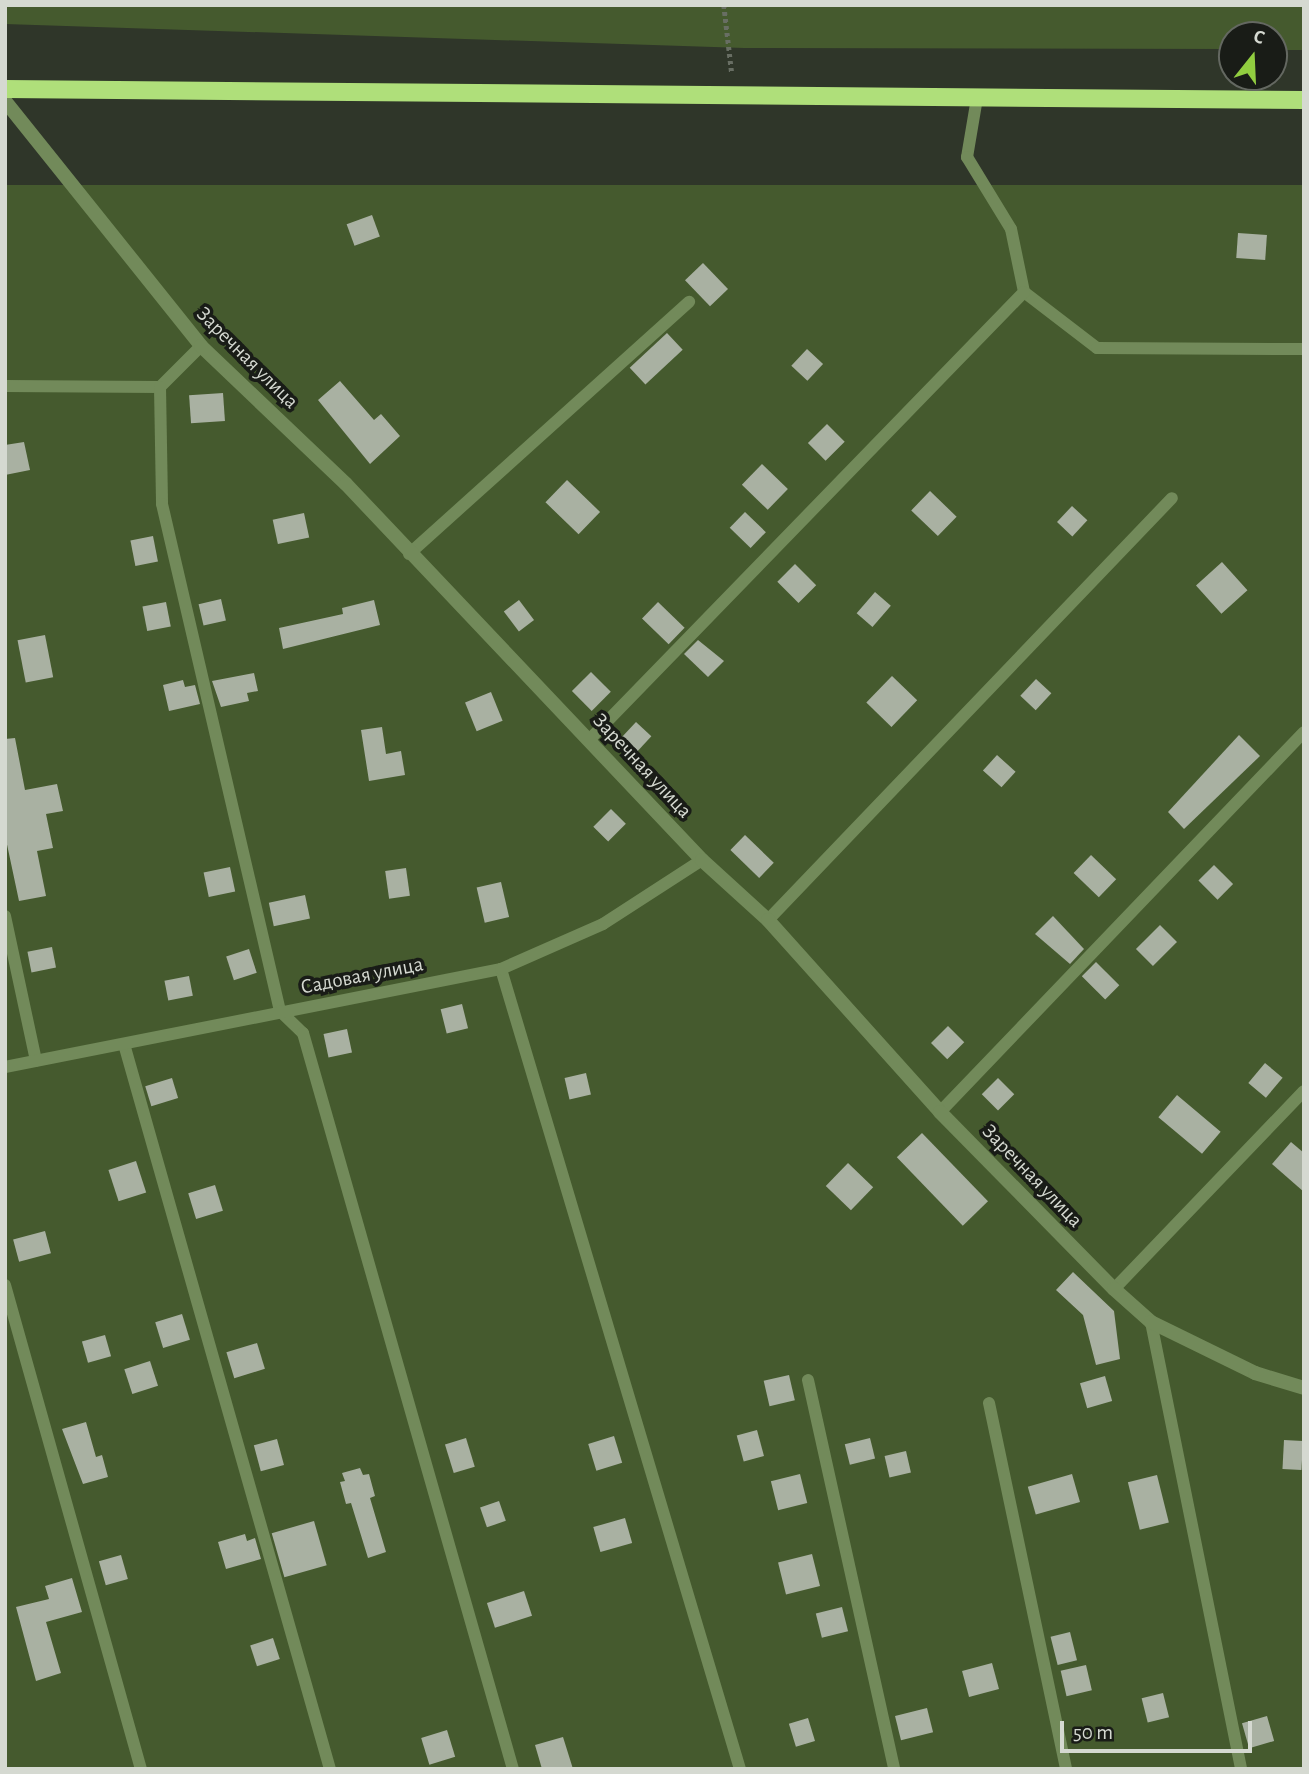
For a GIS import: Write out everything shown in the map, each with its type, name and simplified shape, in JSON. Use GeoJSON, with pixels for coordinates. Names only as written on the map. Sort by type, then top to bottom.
{"type":"FeatureCollection","features":[{"type":"Feature","properties":{"kind":"main road"},"geometry":{"type":"LineString","coordinates":[[5,89],[1304,100]]}},
{"type":"Feature","properties":{"kind":"street","name":"Заречная улица"},"geometry":{"type":"LineString","coordinates":[[5,101],[201,346],[346,484],[409,554],[702,860],[768,920],[940,1112],[1114,1289],[1151,1322],[1255,1373],[1304,1388]]}},
{"type":"Feature","properties":{"kind":"lane"},"geometry":{"type":"LineString","coordinates":[[977,99],[967,157],[1012,229],[1024,292],[1097,348],[1304,349]]}},
{"type":"Feature","properties":{"kind":"lane"},"geometry":{"type":"LineString","coordinates":[[589,740],[1024,292]]}},
{"type":"Feature","properties":{"kind":"lane"},"geometry":{"type":"LineString","coordinates":[[409,554],[689,302]]}},
{"type":"Feature","properties":{"kind":"lane"},"geometry":{"type":"LineString","coordinates":[[5,386],[160,387],[201,346]]}},
{"type":"Feature","properties":{"kind":"lane"},"geometry":{"type":"LineString","coordinates":[[160,387],[162,504],[280,1011],[303,1033],[513,1769]]}},
{"type":"Feature","properties":{"kind":"lane"},"geometry":{"type":"LineString","coordinates":[[768,920],[1172,498]]}},
{"type":"Feature","properties":{"kind":"lane"},"geometry":{"type":"LineString","coordinates":[[940,1112],[1304,732]]}},
{"type":"Feature","properties":{"kind":"lane","name":"Садовая улица"},"geometry":{"type":"LineString","coordinates":[[5,1067],[500,969],[603,924],[702,860]]}},
{"type":"Feature","properties":{"kind":"lane"},"geometry":{"type":"LineString","coordinates":[[5,916],[36,1061]]}},
{"type":"Feature","properties":{"kind":"lane"},"geometry":{"type":"LineString","coordinates":[[500,969],[740,1769]]}},
{"type":"Feature","properties":{"kind":"lane"},"geometry":{"type":"LineString","coordinates":[[124,1044],[330,1769]]}},
{"type":"Feature","properties":{"kind":"lane"},"geometry":{"type":"LineString","coordinates":[[1114,1289],[1304,1090]]}},
{"type":"Feature","properties":{"kind":"lane"},"geometry":{"type":"LineString","coordinates":[[5,1285],[141,1769]]}},
{"type":"Feature","properties":{"kind":"lane"},"geometry":{"type":"LineString","coordinates":[[1151,1322],[1241,1769]]}},
{"type":"Feature","properties":{"kind":"lane"},"geometry":{"type":"LineString","coordinates":[[808,1380],[894,1769]]}},
{"type":"Feature","properties":{"kind":"lane"},"geometry":{"type":"LineString","coordinates":[[989,1403],[1066,1769]]}},
{"type":"Feature","properties":{"kind":"path"},"geometry":{"type":"LineString","coordinates":[[724,5],[734,97]]}},
{"type":"Feature","properties":{"kind":"green space"},"geometry":{"type":"Polygon","coordinates":[[[5,5],[1304,5],[1304,50],[1288,50],[1288,21],[1218,21],[1218,49],[744,48],[5,24],[5,5]]]}},
{"type":"Feature","properties":{"kind":"green space"},"geometry":{"type":"Polygon","coordinates":[[[5,185],[1304,185],[1304,1769],[5,1769],[5,185]]]}},
{"type":"Feature","properties":{"kind":"building"},"geometry":{"type":"Polygon","coordinates":[[[372,215],[380,237],[354,246],[347,224],[372,215]]]}},
{"type":"Feature","properties":{"kind":"building"},"geometry":{"type":"Polygon","coordinates":[[[1238,233],[1267,235],[1265,260],[1236,258],[1238,233]]]}},
{"type":"Feature","properties":{"kind":"building"},"geometry":{"type":"Polygon","coordinates":[[[703,263],[728,289],[710,306],[685,280],[703,263]]]}},
{"type":"Feature","properties":{"kind":"building"},"geometry":{"type":"Polygon","coordinates":[[[667,333],[683,350],[645,385],[630,368],[667,333]]]}},
{"type":"Feature","properties":{"kind":"building"},"geometry":{"type":"Polygon","coordinates":[[[807,349],[823,364],[807,381],[791,366],[807,349]]]}},
{"type":"Feature","properties":{"kind":"building"},"geometry":{"type":"Polygon","coordinates":[[[340,381],[374,420],[381,414],[400,436],[370,464],[318,400],[340,381]]]}},
{"type":"Feature","properties":{"kind":"building"},"geometry":{"type":"Polygon","coordinates":[[[223,393],[225,421],[191,423],[189,395],[223,393]]]}},
{"type":"Feature","properties":{"kind":"building"},"geometry":{"type":"Polygon","coordinates":[[[827,424],[845,442],[826,461],[808,443],[827,424]]]}},
{"type":"Feature","properties":{"kind":"building"},"geometry":{"type":"Polygon","coordinates":[[[24,442],[30,470],[5,475],[5,445],[24,442]]]}},
{"type":"Feature","properties":{"kind":"building"},"geometry":{"type":"Polygon","coordinates":[[[762,464],[788,489],[768,510],[742,485],[762,464]]]}},
{"type":"Feature","properties":{"kind":"building"},"geometry":{"type":"Polygon","coordinates":[[[567,480],[600,512],[579,534],[545,502],[567,480]]]}},
{"type":"Feature","properties":{"kind":"building"},"geometry":{"type":"Polygon","coordinates":[[[930,491],[957,517],[938,536],[911,510],[930,491]]]}},
{"type":"Feature","properties":{"kind":"building"},"geometry":{"type":"Polygon","coordinates":[[[1072,506],[1087,520],[1072,536],[1057,522],[1072,506]]]}},
{"type":"Feature","properties":{"kind":"building"},"geometry":{"type":"Polygon","coordinates":[[[745,512],[766,532],[751,548],[730,528],[745,512]]]}},
{"type":"Feature","properties":{"kind":"building"},"geometry":{"type":"Polygon","coordinates":[[[304,513],[309,537],[278,544],[273,520],[304,513]]]}},
{"type":"Feature","properties":{"kind":"building"},"geometry":{"type":"Polygon","coordinates":[[[153,536],[158,562],[135,566],[130,540],[153,536]]]}},
{"type":"Feature","properties":{"kind":"building"},"geometry":{"type":"Polygon","coordinates":[[[1222,562],[1247,590],[1221,614],[1196,585],[1222,562]]]}},
{"type":"Feature","properties":{"kind":"building"},"geometry":{"type":"Polygon","coordinates":[[[795,564],[816,585],[799,603],[777,582],[795,564]]]}},
{"type":"Feature","properties":{"kind":"building"},"geometry":{"type":"Polygon","coordinates":[[[875,592],[891,606],[872,627],[857,613],[875,592]]]}},
{"type":"Feature","properties":{"kind":"building"},"geometry":{"type":"Polygon","coordinates":[[[221,599],[226,620],[204,626],[199,604],[221,599]]]}},
{"type":"Feature","properties":{"kind":"building"},"geometry":{"type":"Polygon","coordinates":[[[374,600],[380,625],[283,649],[279,628],[343,614],[342,608],[374,600]]]}},
{"type":"Feature","properties":{"kind":"building"},"geometry":{"type":"Polygon","coordinates":[[[519,600],[534,620],[519,631],[504,611],[519,600]]]}},
{"type":"Feature","properties":{"kind":"building"},"geometry":{"type":"Polygon","coordinates":[[[166,602],[171,627],[147,631],[142,607],[166,602]]]}},
{"type":"Feature","properties":{"kind":"building"},"geometry":{"type":"Polygon","coordinates":[[[658,602],[685,628],[669,644],[642,619],[658,602]]]}},
{"type":"Feature","properties":{"kind":"building"},"geometry":{"type":"Polygon","coordinates":[[[45,635],[53,677],[26,683],[18,640],[45,635]]]}},
{"type":"Feature","properties":{"kind":"building"},"geometry":{"type":"Polygon","coordinates":[[[698,640],[724,661],[708,677],[684,654],[698,640]]]}},
{"type":"Feature","properties":{"kind":"building"},"geometry":{"type":"Polygon","coordinates":[[[591,672],[611,692],[592,711],[572,691],[591,672]]]}},
{"type":"Feature","properties":{"kind":"building"},"geometry":{"type":"Polygon","coordinates":[[[254,673],[258,691],[247,693],[249,701],[221,707],[212,681],[254,673]]]}},
{"type":"Feature","properties":{"kind":"building"},"geometry":{"type":"Polygon","coordinates":[[[892,676],[917,700],[891,727],[866,703],[892,676]]]}},
{"type":"Feature","properties":{"kind":"building"},"geometry":{"type":"Polygon","coordinates":[[[1036,679],[1051,693],[1036,710],[1020,696],[1036,679]]]}},
{"type":"Feature","properties":{"kind":"building"},"geometry":{"type":"Polygon","coordinates":[[[183,680],[185,687],[195,685],[200,704],[169,711],[163,685],[183,680]]]}},
{"type":"Feature","properties":{"kind":"building"},"geometry":{"type":"Polygon","coordinates":[[[491,692],[503,721],[477,731],[465,702],[491,692]]]}},
{"type":"Feature","properties":{"kind":"building"},"geometry":{"type":"Polygon","coordinates":[[[636,722],[651,736],[637,752],[622,737],[636,722]]]}},
{"type":"Feature","properties":{"kind":"building"},"geometry":{"type":"Polygon","coordinates":[[[382,727],[386,754],[401,751],[405,775],[369,781],[361,730],[382,727]]]}},
{"type":"Feature","properties":{"kind":"building"},"geometry":{"type":"Polygon","coordinates":[[[1239,735],[1260,756],[1184,829],[1168,812],[1239,735]]]}},
{"type":"Feature","properties":{"kind":"building"},"geometry":{"type":"Polygon","coordinates":[[[15,738],[25,790],[57,784],[63,811],[46,814],[53,848],[37,851],[46,896],[19,901],[5,835],[5,739],[15,738]]]}},
{"type":"Feature","properties":{"kind":"building"},"geometry":{"type":"Polygon","coordinates":[[[997,755],[1016,772],[1002,787],[983,771],[997,755]]]}},
{"type":"Feature","properties":{"kind":"building"},"geometry":{"type":"Polygon","coordinates":[[[611,809],[626,824],[608,842],[593,827],[611,809]]]}},
{"type":"Feature","properties":{"kind":"building"},"geometry":{"type":"Polygon","coordinates":[[[745,835],[774,863],[759,878],[730,850],[745,835]]]}},
{"type":"Feature","properties":{"kind":"building"},"geometry":{"type":"Polygon","coordinates":[[[1091,855],[1116,879],[1099,897],[1074,873],[1091,855]]]}},
{"type":"Feature","properties":{"kind":"building"},"geometry":{"type":"Polygon","coordinates":[[[1214,865],[1233,884],[1218,900],[1198,881],[1214,865]]]}},
{"type":"Feature","properties":{"kind":"building"},"geometry":{"type":"Polygon","coordinates":[[[230,867],[235,891],[209,897],[204,873],[230,867]]]}},
{"type":"Feature","properties":{"kind":"building"},"geometry":{"type":"Polygon","coordinates":[[[406,868],[410,896],[389,899],[385,871],[406,868]]]}},
{"type":"Feature","properties":{"kind":"building"},"geometry":{"type":"Polygon","coordinates":[[[501,882],[509,917],[485,923],[477,888],[501,882]]]}},
{"type":"Feature","properties":{"kind":"building"},"geometry":{"type":"Polygon","coordinates":[[[305,895],[310,918],[274,926],[269,903],[305,895]]]}},
{"type":"Feature","properties":{"kind":"building"},"geometry":{"type":"Polygon","coordinates":[[[1053,916],[1084,949],[1070,964],[1035,934],[1053,916]]]}},
{"type":"Feature","properties":{"kind":"building"},"geometry":{"type":"Polygon","coordinates":[[[1160,925],[1177,942],[1153,966],[1136,949],[1160,925]]]}},
{"type":"Feature","properties":{"kind":"building"},"geometry":{"type":"Polygon","coordinates":[[[52,947],[56,968],[31,972],[27,952],[52,947]]]}},
{"type":"Feature","properties":{"kind":"building"},"geometry":{"type":"Polygon","coordinates":[[[249,949],[257,973],[234,980],[226,956],[249,949]]]}},
{"type":"Feature","properties":{"kind":"building"},"geometry":{"type":"Polygon","coordinates":[[[1096,962],[1119,985],[1105,999],[1082,976],[1096,962]]]}},
{"type":"Feature","properties":{"kind":"building"},"geometry":{"type":"Polygon","coordinates":[[[189,976],[193,996],[168,1000],[164,981],[189,976]]]}},
{"type":"Feature","properties":{"kind":"building"},"geometry":{"type":"Polygon","coordinates":[[[462,1004],[468,1028],[447,1034],[441,1009],[462,1004]]]}},
{"type":"Feature","properties":{"kind":"building"},"geometry":{"type":"Polygon","coordinates":[[[948,1026],[964,1042],[947,1059],[931,1043],[948,1026]]]}},
{"type":"Feature","properties":{"kind":"building"},"geometry":{"type":"Polygon","coordinates":[[[347,1029],[352,1052],[329,1057],[324,1034],[347,1029]]]}},
{"type":"Feature","properties":{"kind":"building"},"geometry":{"type":"Polygon","coordinates":[[[1265,1063],[1283,1078],[1266,1098],[1248,1083],[1265,1063]]]}},
{"type":"Feature","properties":{"kind":"building"},"geometry":{"type":"Polygon","coordinates":[[[586,1073],[591,1094],[570,1099],[565,1078],[586,1073]]]}},
{"type":"Feature","properties":{"kind":"building"},"geometry":{"type":"Polygon","coordinates":[[[172,1078],[178,1098],[151,1106],[145,1086],[172,1078]]]}},
{"type":"Feature","properties":{"kind":"building"},"geometry":{"type":"Polygon","coordinates":[[[998,1078],[1014,1094],[998,1111],[982,1094],[998,1078]]]}},
{"type":"Feature","properties":{"kind":"building"},"geometry":{"type":"Polygon","coordinates":[[[1177,1095],[1221,1132],[1202,1154],[1158,1117],[1177,1095]]]}},
{"type":"Feature","properties":{"kind":"building"},"geometry":{"type":"Polygon","coordinates":[[[922,1133],[988,1201],[963,1226],[897,1157],[922,1133]]]}},
{"type":"Feature","properties":{"kind":"building"},"geometry":{"type":"Polygon","coordinates":[[[1291,1142],[1304,1153],[1304,1192],[1272,1164],[1291,1142]]]}},
{"type":"Feature","properties":{"kind":"building"},"geometry":{"type":"Polygon","coordinates":[[[136,1161],[146,1192],[119,1201],[108,1170],[136,1161]]]}},
{"type":"Feature","properties":{"kind":"building"},"geometry":{"type":"Polygon","coordinates":[[[848,1163],[873,1187],[851,1210],[826,1186],[848,1163]]]}},
{"type":"Feature","properties":{"kind":"building"},"geometry":{"type":"Polygon","coordinates":[[[215,1185],[223,1211],[196,1219],[188,1193],[215,1185]]]}},
{"type":"Feature","properties":{"kind":"building"},"geometry":{"type":"Polygon","coordinates":[[[45,1231],[51,1253],[19,1262],[13,1240],[45,1231]]]}},
{"type":"Feature","properties":{"kind":"building"},"geometry":{"type":"Polygon","coordinates":[[[1073,1272],[1114,1311],[1120,1359],[1096,1365],[1083,1315],[1056,1290],[1073,1272]]]}},
{"type":"Feature","properties":{"kind":"building"},"geometry":{"type":"Polygon","coordinates":[[[182,1314],[190,1340],[163,1348],[155,1322],[182,1314]]]}},
{"type":"Feature","properties":{"kind":"building"},"geometry":{"type":"Polygon","coordinates":[[[105,1335],[111,1356],[88,1363],[82,1342],[105,1335]]]}},
{"type":"Feature","properties":{"kind":"building"},"geometry":{"type":"Polygon","coordinates":[[[257,1343],[265,1369],[234,1378],[226,1352],[257,1343]]]}},
{"type":"Feature","properties":{"kind":"building"},"geometry":{"type":"Polygon","coordinates":[[[150,1361],[158,1386],[132,1394],[124,1369],[150,1361]]]}},
{"type":"Feature","properties":{"kind":"building"},"geometry":{"type":"Polygon","coordinates":[[[789,1375],[795,1400],[770,1406],[764,1381],[789,1375]]]}},
{"type":"Feature","properties":{"kind":"building"},"geometry":{"type":"Polygon","coordinates":[[[1105,1376],[1112,1401],[1087,1408],[1080,1383],[1105,1376]]]}},
{"type":"Feature","properties":{"kind":"building"},"geometry":{"type":"Polygon","coordinates":[[[86,1422],[96,1457],[102,1455],[108,1477],[83,1484],[62,1429],[86,1422]]]}},
{"type":"Feature","properties":{"kind":"building"},"geometry":{"type":"Polygon","coordinates":[[[757,1430],[764,1456],[744,1462],[737,1435],[757,1430]]]}},
{"type":"Feature","properties":{"kind":"building"},"geometry":{"type":"Polygon","coordinates":[[[614,1436],[622,1463],[596,1471],[588,1444],[614,1436]]]}},
{"type":"Feature","properties":{"kind":"building"},"geometry":{"type":"Polygon","coordinates":[[[466,1438],[475,1467],[454,1473],[445,1444],[466,1438]]]}},
{"type":"Feature","properties":{"kind":"building"},"geometry":{"type":"Polygon","coordinates":[[[870,1438],[875,1458],[850,1465],[845,1444],[870,1438]]]}},
{"type":"Feature","properties":{"kind":"building"},"geometry":{"type":"Polygon","coordinates":[[[277,1439],[284,1465],[261,1471],[254,1445],[277,1439]]]}},
{"type":"Feature","properties":{"kind":"building"},"geometry":{"type":"Polygon","coordinates":[[[1284,1440],[1303,1441],[1301,1470],[1282,1469],[1284,1440]]]}},
{"type":"Feature","properties":{"kind":"building"},"geometry":{"type":"Polygon","coordinates":[[[906,1451],[911,1472],[890,1477],[885,1456],[906,1451]]]}},
{"type":"Feature","properties":{"kind":"building"},"geometry":{"type":"Polygon","coordinates":[[[360,1468],[363,1475],[369,1474],[375,1496],[370,1498],[386,1552],[368,1558],[351,1503],[346,1504],[340,1482],[345,1481],[342,1473],[360,1468]]]}},
{"type":"Feature","properties":{"kind":"building"},"geometry":{"type":"Polygon","coordinates":[[[800,1474],[807,1503],[778,1510],[771,1481],[800,1474]]]}},
{"type":"Feature","properties":{"kind":"building"},"geometry":{"type":"Polygon","coordinates":[[[1072,1474],[1080,1502],[1036,1515],[1028,1487],[1072,1474]]]}},
{"type":"Feature","properties":{"kind":"building"},"geometry":{"type":"Polygon","coordinates":[[[1157,1475],[1169,1523],[1140,1530],[1128,1482],[1157,1475]]]}},
{"type":"Feature","properties":{"kind":"building"},"geometry":{"type":"Polygon","coordinates":[[[499,1501],[506,1521],[487,1527],[480,1508],[499,1501]]]}},
{"type":"Feature","properties":{"kind":"building"},"geometry":{"type":"Polygon","coordinates":[[[625,1518],[632,1543],[600,1552],[593,1527],[625,1518]]]}},
{"type":"Feature","properties":{"kind":"building"},"geometry":{"type":"Polygon","coordinates":[[[314,1521],[327,1565],[284,1577],[272,1533],[314,1521]]]}},
{"type":"Feature","properties":{"kind":"building"},"geometry":{"type":"Polygon","coordinates":[[[245,1534],[247,1541],[255,1538],[261,1559],[226,1569],[218,1542],[245,1534]]]}},
{"type":"Feature","properties":{"kind":"building"},"geometry":{"type":"Polygon","coordinates":[[[812,1554],[820,1586],[786,1594],[778,1562],[812,1554]]]}},
{"type":"Feature","properties":{"kind":"building"},"geometry":{"type":"Polygon","coordinates":[[[121,1555],[128,1579],[106,1585],[99,1561],[121,1555]]]}},
{"type":"Feature","properties":{"kind":"building"},"geometry":{"type":"Polygon","coordinates":[[[72,1578],[82,1612],[46,1622],[61,1673],[36,1681],[16,1607],[49,1599],[45,1586],[72,1578]]]}},
{"type":"Feature","properties":{"kind":"building"},"geometry":{"type":"Polygon","coordinates":[[[524,1591],[532,1616],[495,1628],[487,1603],[524,1591]]]}},
{"type":"Feature","properties":{"kind":"building"},"geometry":{"type":"Polygon","coordinates":[[[842,1607],[848,1631],[822,1638],[816,1614],[842,1607]]]}},
{"type":"Feature","properties":{"kind":"building"},"geometry":{"type":"Polygon","coordinates":[[[1070,1632],[1077,1660],[1058,1665],[1051,1637],[1070,1632]]]}},
{"type":"Feature","properties":{"kind":"building"},"geometry":{"type":"Polygon","coordinates":[[[273,1638],[280,1659],[257,1666],[250,1645],[273,1638]]]}},
{"type":"Feature","properties":{"kind":"building"},"geometry":{"type":"Polygon","coordinates":[[[992,1663],[999,1689],[969,1697],[962,1671],[992,1663]]]}},
{"type":"Feature","properties":{"kind":"building"},"geometry":{"type":"Polygon","coordinates":[[[1086,1665],[1092,1690],[1067,1696],[1061,1671],[1086,1665]]]}},
{"type":"Feature","properties":{"kind":"building"},"geometry":{"type":"Polygon","coordinates":[[[1163,1693],[1169,1717],[1148,1723],[1142,1698],[1163,1693]]]}},
{"type":"Feature","properties":{"kind":"building"},"geometry":{"type":"Polygon","coordinates":[[[927,1708],[933,1732],[901,1740],[895,1716],[927,1708]]]}},
{"type":"Feature","properties":{"kind":"building"},"geometry":{"type":"Polygon","coordinates":[[[1267,1716],[1274,1741],[1249,1748],[1242,1723],[1267,1716]]]}},
{"type":"Feature","properties":{"kind":"building"},"geometry":{"type":"Polygon","coordinates":[[[808,1718],[815,1741],[796,1747],[789,1724],[808,1718]]]}},
{"type":"Feature","properties":{"kind":"building"},"geometry":{"type":"Polygon","coordinates":[[[447,1730],[455,1757],[429,1765],[421,1738],[447,1730]]]}},
{"type":"Feature","properties":{"kind":"building"},"geometry":{"type":"Polygon","coordinates":[[[563,1737],[573,1769],[542,1769],[535,1745],[563,1737]]]}}]}
